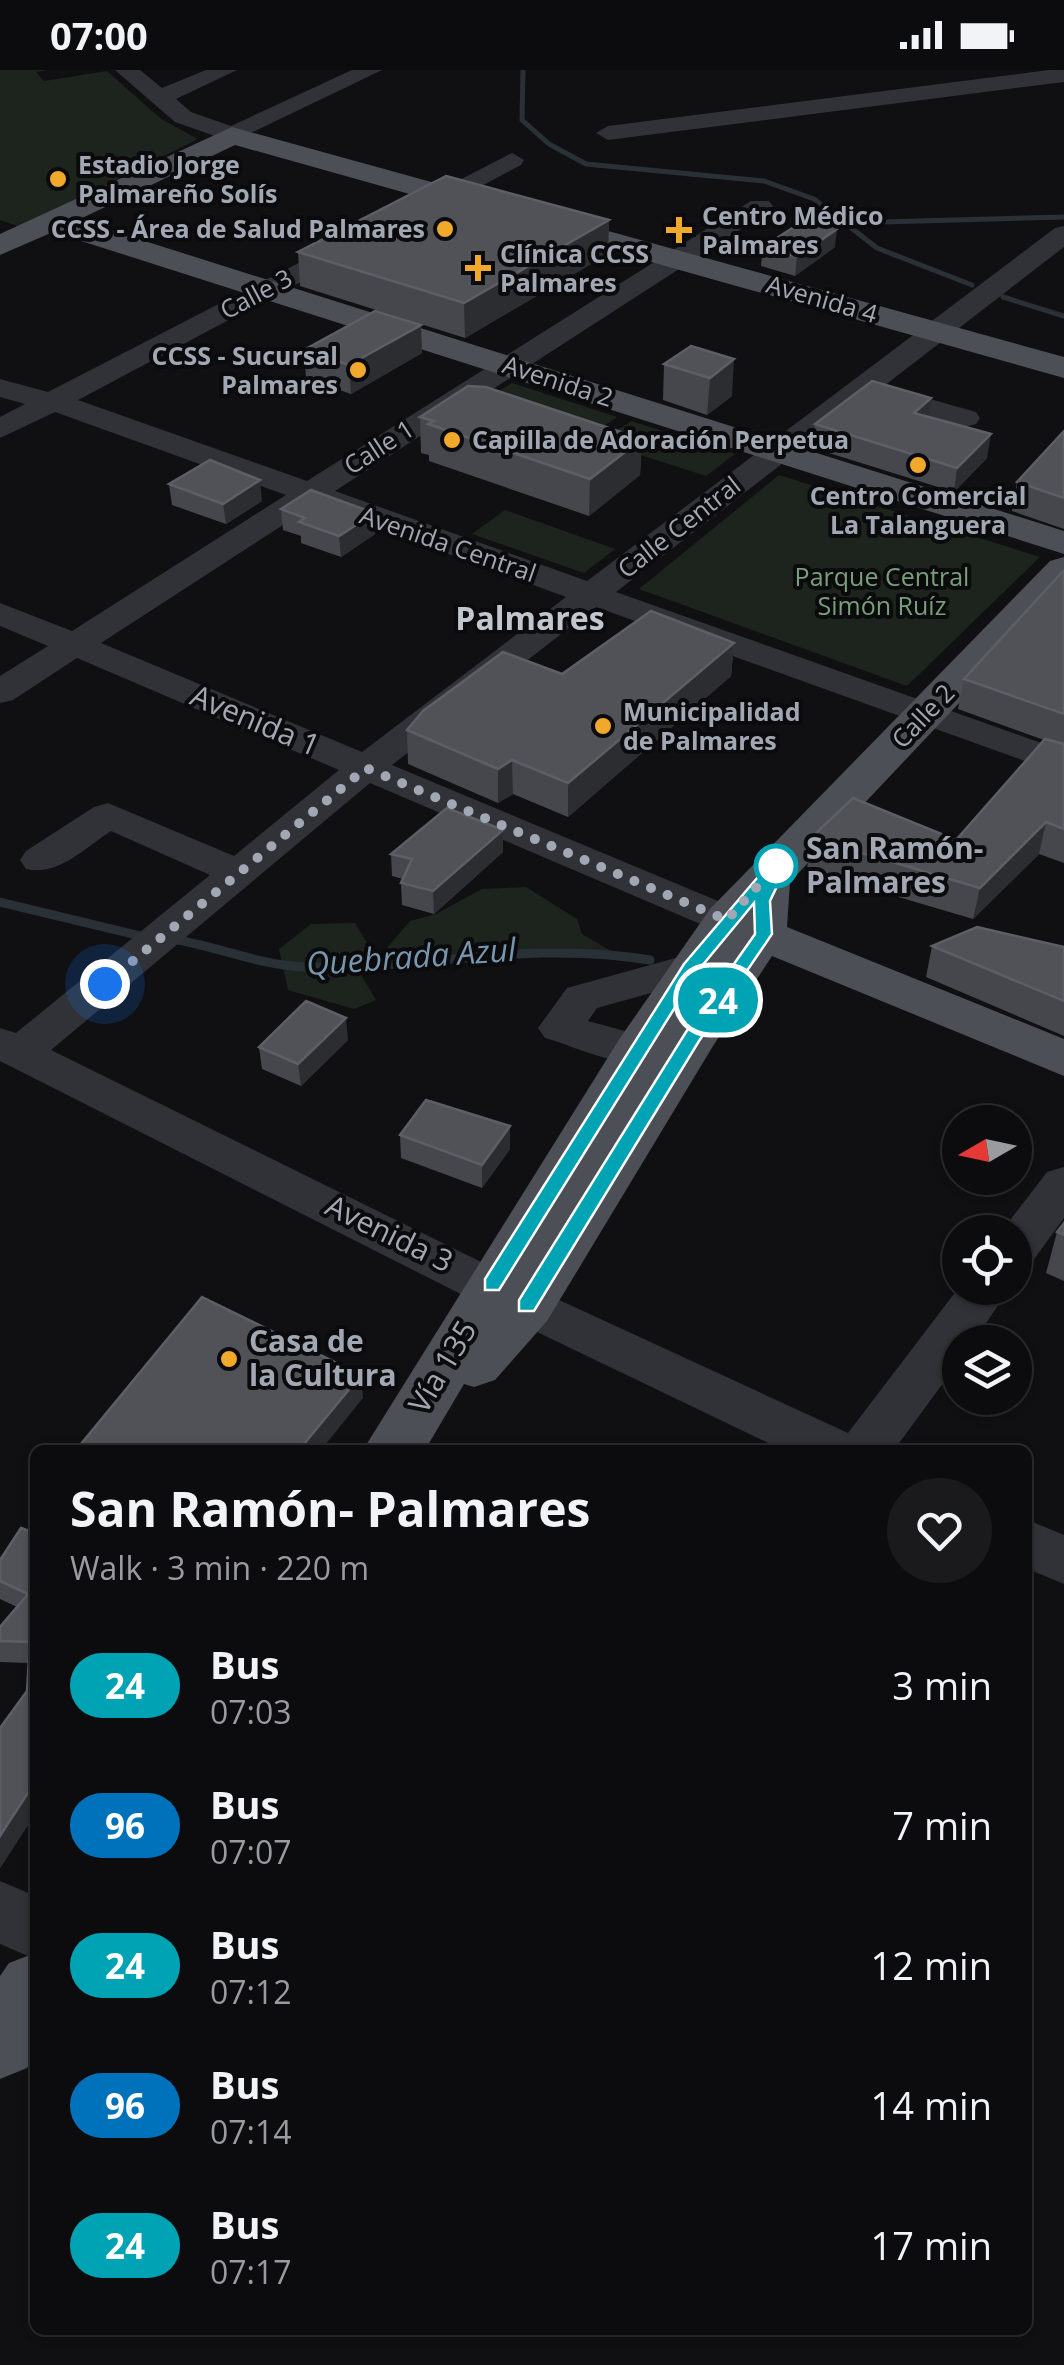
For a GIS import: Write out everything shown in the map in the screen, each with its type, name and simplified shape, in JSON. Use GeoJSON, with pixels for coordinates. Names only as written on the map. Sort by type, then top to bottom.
{"type":"FeatureCollection","features":[{"type":"Feature","properties":{"kind":"main road","name":"Avenida 4"},"geometry":{"type":"LineString","coordinates":[[232,135],[1064,368]]}},
{"type":"Feature","properties":{"kind":"main road"},"geometry":{"type":"LineString","coordinates":[[0,246],[232,135]]}},
{"type":"Feature","properties":{"kind":"main road","name":"Avenida 2"},"geometry":{"type":"LineString","coordinates":[[52,222],[1064,542]]}},
{"type":"Feature","properties":{"kind":"main road","name":"Calle 2"},"geometry":{"type":"LineString","coordinates":[[509,1295],[693,1037],[780,861],[1064,568]]}},
{"type":"Feature","properties":{"kind":"main road"},"geometry":{"type":"LineString","coordinates":[[509,1295],[638,1050],[690,968],[745,927]]}},
{"type":"Feature","properties":{"kind":"main road","name":"Avenida 1"},"geometry":{"type":"LineString","coordinates":[[745,927],[1064,1059]]}},
{"type":"Feature","properties":{"kind":"main road","name":"Vía 135"},"geometry":{"type":"LineString","coordinates":[[397,1445],[509,1295]]}},
{"type":"Feature","properties":{"kind":"main road","name":"Vía 135"},"geometry":{"type":"LineString","coordinates":[[405,1445],[509,1295]]}},
{"type":"Feature","properties":{"kind":"main road"},"geometry":{"type":"LineString","coordinates":[[0,2041],[30,1997]]}},
{"type":"Feature","properties":{"kind":"street"},"geometry":{"type":"LineString","coordinates":[[126,70],[157,99],[201,126],[232,135],[370,70]]}},
{"type":"Feature","properties":{"kind":"street"},"geometry":{"type":"LineString","coordinates":[[157,99],[226,70]]}},
{"type":"Feature","properties":{"kind":"street"},"geometry":{"type":"LineString","coordinates":[[608,133],[1064,75]]}},
{"type":"Feature","properties":{"kind":"street","name":"Calle 3"},"geometry":{"type":"LineString","coordinates":[[0,430],[512,160]]}},
{"type":"Feature","properties":{"kind":"street","name":"Calle 1"},"geometry":{"type":"LineString","coordinates":[[0,692],[760,206]]}},
{"type":"Feature","properties":{"kind":"street","name":"Calle Central"},"geometry":{"type":"LineString","coordinates":[[10,1048],[133,962],[366,768],[1064,234]]}},
{"type":"Feature","properties":{"kind":"street","name":"Avenida Central"},"geometry":{"type":"LineString","coordinates":[[0,388],[48,405],[70,407],[1064,764]]}},
{"type":"Feature","properties":{"kind":"street"},"geometry":{"type":"LineString","coordinates":[[862,388],[965,418]]}},
{"type":"Feature","properties":{"kind":"street","name":"Avenida 1"},"geometry":{"type":"LineString","coordinates":[[0,614],[745,927]]}},
{"type":"Feature","properties":{"kind":"street"},"geometry":{"type":"LineString","coordinates":[[40,860],[108,815],[239,872]]}},
{"type":"Feature","properties":{"kind":"street"},"geometry":{"type":"LineString","coordinates":[[638,1050],[560,1028],[582,998],[690,968]]}},
{"type":"Feature","properties":{"kind":"street","name":"Avenida 3"},"geometry":{"type":"LineString","coordinates":[[10,1048],[823,1445]]}},
{"type":"Feature","properties":{"kind":"street"},"geometry":{"type":"LineString","coordinates":[[1032,1226],[1064,1184]]}},
{"type":"Feature","properties":{"kind":"street"},"geometry":{"type":"LineString","coordinates":[[869,1445],[973,1305]]}},
{"type":"Feature","properties":{"kind":"street"},"geometry":{"type":"LineString","coordinates":[[1032,1546],[1064,1561]]}},
{"type":"Feature","properties":{"kind":"street"},"geometry":{"type":"LineString","coordinates":[[0,1910],[30,1927]]}},
{"type":"Feature","properties":{"kind":"green space","name":"Estadio Jorge Palmareño Solís"},"geometry":{"type":"Polygon","coordinates":[[[0,70],[48,70],[36,72],[44,81],[107,71],[161,119],[198,139],[21,227],[0,220],[0,70]]]}},
{"type":"Feature","properties":{"kind":"green space"},"geometry":{"type":"Polygon","coordinates":[[[512,383],[617,417],[588,437],[482,402],[512,383]]]}},
{"type":"Feature","properties":{"kind":"green space"},"geometry":{"type":"Polygon","coordinates":[[[631,421],[735,454],[706,476],[600,442],[631,421]]]}},
{"type":"Feature","properties":{"kind":"green space","name":"Parque Central Simón Ruíz"},"geometry":{"type":"Polygon","coordinates":[[[779,475],[1040,557],[907,686],[639,589],[779,475]]]}},
{"type":"Feature","properties":{"kind":"green space"},"geometry":{"type":"Polygon","coordinates":[[[505,510],[615,549],[584,573],[472,534],[505,510]]]}},
{"type":"Feature","properties":{"kind":"green space"},"geometry":{"type":"Polygon","coordinates":[[[526,887],[577,919],[582,934],[630,962],[572,954],[444,964],[387,948],[410,921],[436,914],[482,889],[526,887]]]}},
{"type":"Feature","properties":{"kind":"green space"},"geometry":{"type":"Polygon","coordinates":[[[355,923],[373,953],[361,975],[376,1000],[354,1009],[288,990],[279,949],[311,924],[355,923]]]}},
{"type":"Feature","properties":{"kind":"building"},"geometry":{"type":"Polygon","coordinates":[[[446,176],[609,220],[464,303],[298,252],[446,176]]]}},
{"type":"Feature","properties":{"kind":"building"},"geometry":{"type":"Polygon","coordinates":[[[814,214],[837,229],[797,257],[763,247],[814,214]]]}},
{"type":"Feature","properties":{"kind":"building"},"geometry":{"type":"Polygon","coordinates":[[[375,311],[421,325],[349,365],[304,350],[375,311]]]}},
{"type":"Feature","properties":{"kind":"building"},"geometry":{"type":"Polygon","coordinates":[[[691,346],[734,359],[710,378],[664,364],[691,346]]]}},
{"type":"Feature","properties":{"kind":"building"},"geometry":{"type":"Polygon","coordinates":[[[872,381],[931,398],[914,413],[991,434],[957,468],[815,424],[872,381]]]}},
{"type":"Feature","properties":{"kind":"building"},"geometry":{"type":"Polygon","coordinates":[[[468,386],[486,387],[642,439],[590,479],[428,424],[434,421],[420,417],[468,386]]]}},
{"type":"Feature","properties":{"kind":"building"},"geometry":{"type":"Polygon","coordinates":[[[1064,431],[1064,498],[1017,482],[1064,431]]]}},
{"type":"Feature","properties":{"kind":"building"},"geometry":{"type":"Polygon","coordinates":[[[210,460],[260,480],[223,504],[169,484],[210,460]]]}},
{"type":"Feature","properties":{"kind":"building"},"geometry":{"type":"Polygon","coordinates":[[[311,490],[374,513],[339,536],[299,522],[305,518],[281,509],[311,490]]]}},
{"type":"Feature","properties":{"kind":"building"},"geometry":{"type":"Polygon","coordinates":[[[1064,570],[1064,714],[964,679],[1064,570]]]}},
{"type":"Feature","properties":{"kind":"building"},"geometry":{"type":"Polygon","coordinates":[[[651,611],[734,643],[568,783],[512,760],[498,769],[407,730],[423,711],[503,652],[562,674],[651,611]]]}},
{"type":"Feature","properties":{"kind":"building"},"geometry":{"type":"Polygon","coordinates":[[[1045,739],[1064,744],[1064,829],[1046,822],[980,888],[811,838],[853,798],[956,840],[1045,739]]]}},
{"type":"Feature","properties":{"kind":"building"},"geometry":{"type":"Polygon","coordinates":[[[447,808],[503,830],[433,891],[401,883],[412,859],[391,854],[447,808]]]}},
{"type":"Feature","properties":{"kind":"building"},"geometry":{"type":"Polygon","coordinates":[[[977,927],[1064,947],[1064,1001],[932,946],[977,927]]]}},
{"type":"Feature","properties":{"kind":"building"},"geometry":{"type":"Polygon","coordinates":[[[306,1001],[346,1018],[298,1064],[259,1047],[306,1001]]]}},
{"type":"Feature","properties":{"kind":"building"},"geometry":{"type":"Polygon","coordinates":[[[426,1100],[510,1126],[482,1165],[400,1135],[426,1100]]]}},
{"type":"Feature","properties":{"kind":"building","name":"Casa de la Cultura"},"geometry":{"type":"Polygon","coordinates":[[[202,1297],[361,1375],[303,1445],[80,1445],[202,1297]]]}},
{"type":"Feature","properties":{"kind":"building"},"geometry":{"type":"Polygon","coordinates":[[[21,1528],[30,1531],[30,1642],[0,1641],[0,1627],[28,1594],[0,1581],[0,1560],[21,1528]]]}},
{"type":"Feature","properties":{"kind":"building"},"geometry":{"type":"Polygon","coordinates":[[[30,1642],[30,1790],[0,1836],[0,1728],[27,1691],[30,1642]]]}},
{"type":"Feature","properties":{"kind":"waterway"},"geometry":{"type":"LineString","coordinates":[[523,70],[522,120],[549,144],[586,164],[764,181],[814,199],[877,248],[972,285]]}},
{"type":"Feature","properties":{"kind":"waterway"},"geometry":{"type":"LineString","coordinates":[[845,223],[1064,217]]}},
{"type":"Feature","properties":{"kind":"waterway"},"geometry":{"type":"LineString","coordinates":[[1003,297],[1064,316]]}},
{"type":"Feature","properties":{"kind":"waterway","name":"Quebrada Azul"},"geometry":{"type":"LineString","coordinates":[[0,902],[145,937]]}},
{"type":"Feature","properties":{"kind":"waterway"},"geometry":{"type":"LineString","coordinates":[[172,939],[272,963],[307,967],[563,953],[650,960]]}},
{"type":"Feature","properties":{"kind":"bus line","name":"24"},"geometry":{"type":"LineString","coordinates":[[492,1284],[690,968],[780,861],[762,901],[763,934],[693,1037],[526,1306]]}},
{"type":"Feature","properties":{"kind":"place","name":"Estadio Jorge Palmareño Solís"},"geometry":{"type":"Point","coordinates":[58,179]}},
{"type":"Feature","properties":{"kind":"place","name":"CCSS - Área de Salud Palmares"},"geometry":{"type":"Point","coordinates":[445,229]}},
{"type":"Feature","properties":{"kind":"place","name":"Centro Médico Palmares"},"geometry":{"type":"Point","coordinates":[679,230]}},
{"type":"Feature","properties":{"kind":"place","name":"Clínica CCSS Palmares"},"geometry":{"type":"Point","coordinates":[478,268]}},
{"type":"Feature","properties":{"kind":"place","name":"CCSS - Sucursal Palmares"},"geometry":{"type":"Point","coordinates":[358,370]}},
{"type":"Feature","properties":{"kind":"place","name":"Capilla de Adoración Perpetua"},"geometry":{"type":"Point","coordinates":[452,440]}},
{"type":"Feature","properties":{"kind":"place","name":"Centro Comercial La Talanguera"},"geometry":{"type":"Point","coordinates":[918,465]}},
{"type":"Feature","properties":{"kind":"place","name":"Municipalidad de Palmares"},"geometry":{"type":"Point","coordinates":[603,726]}},
{"type":"Feature","properties":{"kind":"place","name":"San Ramón- Palmares"},"geometry":{"type":"Point","coordinates":[776,866]}},
{"type":"Feature","properties":{"kind":"place","name":"Casa de la Cultura"},"geometry":{"type":"Point","coordinates":[229,1359]}},
{"type":"Feature","properties":{"kind":"district","name":"Palmares"},"geometry":{"type":"Point","coordinates":[530,619]}},
{"type":"Feature","properties":{"kind":"route"},"geometry":{"type":"LineString","coordinates":[[105,984],[366,768],[727,920],[780,861],[776,866]]}}]}
